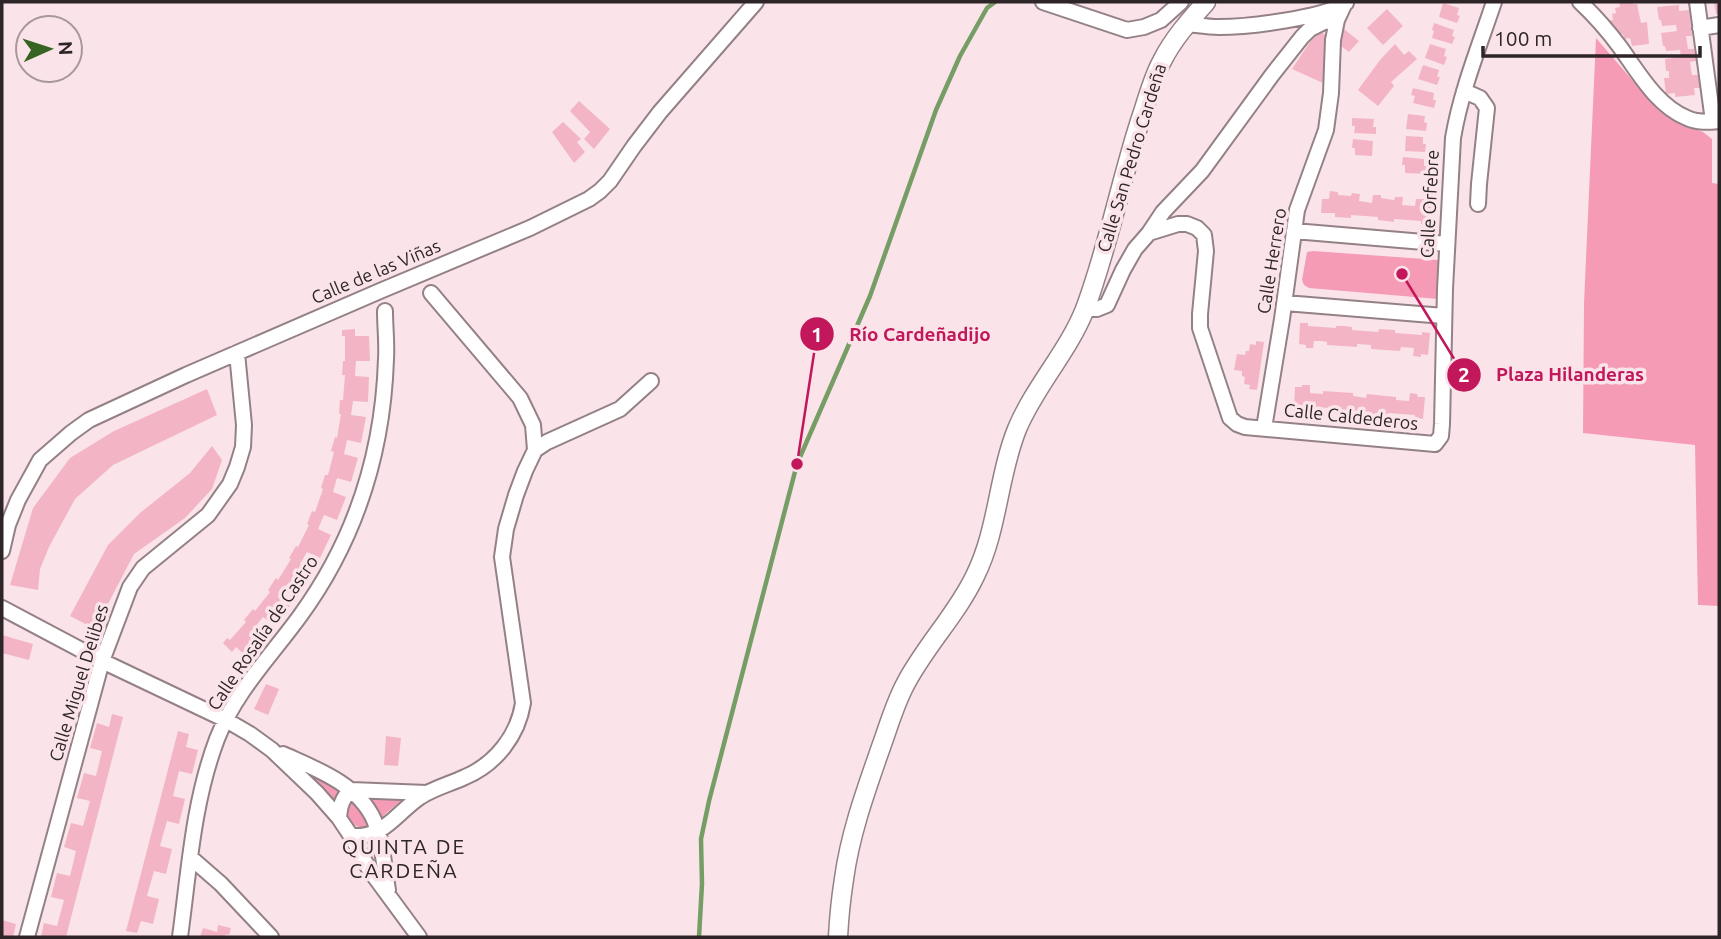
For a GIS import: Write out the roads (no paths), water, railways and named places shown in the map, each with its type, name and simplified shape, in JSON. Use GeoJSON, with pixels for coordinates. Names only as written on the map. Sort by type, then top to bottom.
{"type":"FeatureCollection","features":[{"type":"Feature","properties":{"kind":"main road","name":"Calle San Pedro Cardeña"},"geometry":{"type":"LineString","coordinates":[[838,937],[850,848],[875,764],[897,703],[919,659],[954,611],[975,576],[989,538],[1006,459],[1017,430],[1081,317],[1160,63],[1186,24],[1206,2]]}},
{"type":"Feature","properties":{"kind":"street","name":"Calle de las Viñas"},"geometry":{"type":"LineString","coordinates":[[2,551],[18,500],[40,460],[89,420],[186,375],[530,228],[589,199],[610,181],[660,112],[757,2]]}},
{"type":"Feature","properties":{"kind":"street"},"geometry":{"type":"LineString","coordinates":[[1043,2],[1127,30],[1161,20],[1181,2]]}},
{"type":"Feature","properties":{"kind":"street","name":"Calle Orfebre"},"geometry":{"type":"LineString","coordinates":[[1435,444],[1441,436],[1442,424],[1444,316],[1453,138],[1464,91],[1493,2]]}},
{"type":"Feature","properties":{"kind":"street"},"geometry":{"type":"LineString","coordinates":[[1580,2],[1592,13],[1666,105],[1690,120],[1716,121],[1697,2]]}},
{"type":"Feature","properties":{"kind":"street"},"geometry":{"type":"LineString","coordinates":[[1186,24],[1220,27],[1268,22],[1305,17],[1346,3]]}},
{"type":"Feature","properties":{"kind":"street","name":"Calle Herrero"},"geometry":{"type":"LineString","coordinates":[[1264,428],[1297,210],[1326,130],[1337,20],[1346,3]]}},
{"type":"Feature","properties":{"kind":"street"},"geometry":{"type":"LineString","coordinates":[[1081,317],[1107,305],[1135,248],[1163,212],[1202,171],[1310,29],[1324,22],[1337,20]]}},
{"type":"Feature","properties":{"kind":"street"},"geometry":{"type":"LineString","coordinates":[[1700,28],[1719,25]]}},
{"type":"Feature","properties":{"kind":"street"},"geometry":{"type":"LineString","coordinates":[[1464,91],[1480,98],[1487,108],[1478,204]]}},
{"type":"Feature","properties":{"kind":"street","name":"Calle Caldederos"},"geometry":{"type":"LineString","coordinates":[[1149,233],[1187,224],[1204,235],[1206,251],[1200,328],[1230,418],[1237,424],[1245,427],[1435,444]]}},
{"type":"Feature","properties":{"kind":"street"},"geometry":{"type":"LineString","coordinates":[[1294,231],[1447,244]]}},
{"type":"Feature","properties":{"kind":"street"},"geometry":{"type":"LineString","coordinates":[[351,836],[378,832],[401,811],[427,793],[482,768],[511,738],[523,703],[502,557],[506,529],[516,495],[535,450],[533,425],[520,398],[431,293]]}},
{"type":"Feature","properties":{"kind":"street"},"geometry":{"type":"LineString","coordinates":[[1285,303],[1444,316]]}},
{"type":"Feature","properties":{"kind":"street","name":"Calle Rosalía de Castro"},"geometry":{"type":"LineString","coordinates":[[180,937],[190,857],[206,777],[217,739],[243,690],[320,587],[356,516],[371,471],[382,412],[386,356],[385,311]]}},
{"type":"Feature","properties":{"kind":"street","name":"Calle Miguel Delibes"},"geometry":{"type":"LineString","coordinates":[[27,937],[102,661],[130,587],[142,568],[208,515],[230,484],[240,457],[244,425],[237,354]]}},
{"type":"Feature","properties":{"kind":"street"},"geometry":{"type":"LineString","coordinates":[[535,450],[620,409],[651,382]]}},
{"type":"Feature","properties":{"kind":"street"},"geometry":{"type":"LineString","coordinates":[[2,608],[102,661],[226,720],[272,750],[339,818],[369,869],[419,937]]}},
{"type":"Feature","properties":{"kind":"street"},"geometry":{"type":"LineString","coordinates":[[272,750],[331,777],[351,790],[365,805],[378,832],[388,893]]}},
{"type":"Feature","properties":{"kind":"street"},"geometry":{"type":"LineString","coordinates":[[339,818],[344,796],[351,790],[427,793]]}},
{"type":"Feature","properties":{"kind":"street"},"geometry":{"type":"LineString","coordinates":[[190,857],[221,884],[271,937]]}},
{"type":"Feature","properties":{"kind":"waterway"},"geometry":{"type":"LineString","coordinates":[[699,937],[701,839],[797,464],[870,296],[936,110],[960,56],[987,8],[995,2]]}},
{"type":"Feature","properties":{"kind":"place","name":"Plaza Hilanderas"},"geometry":{"type":"Point","coordinates":[1402,274]}},
{"type":"Feature","properties":{"kind":"place","name":"Río Cardeñadijo"},"geometry":{"type":"Point","coordinates":[797,464]}},
{"type":"Feature","properties":{"kind":"district","name":"QUINTA DE CARDEÑA"},"geometry":{"type":"Point","coordinates":[404,859]}}]}
